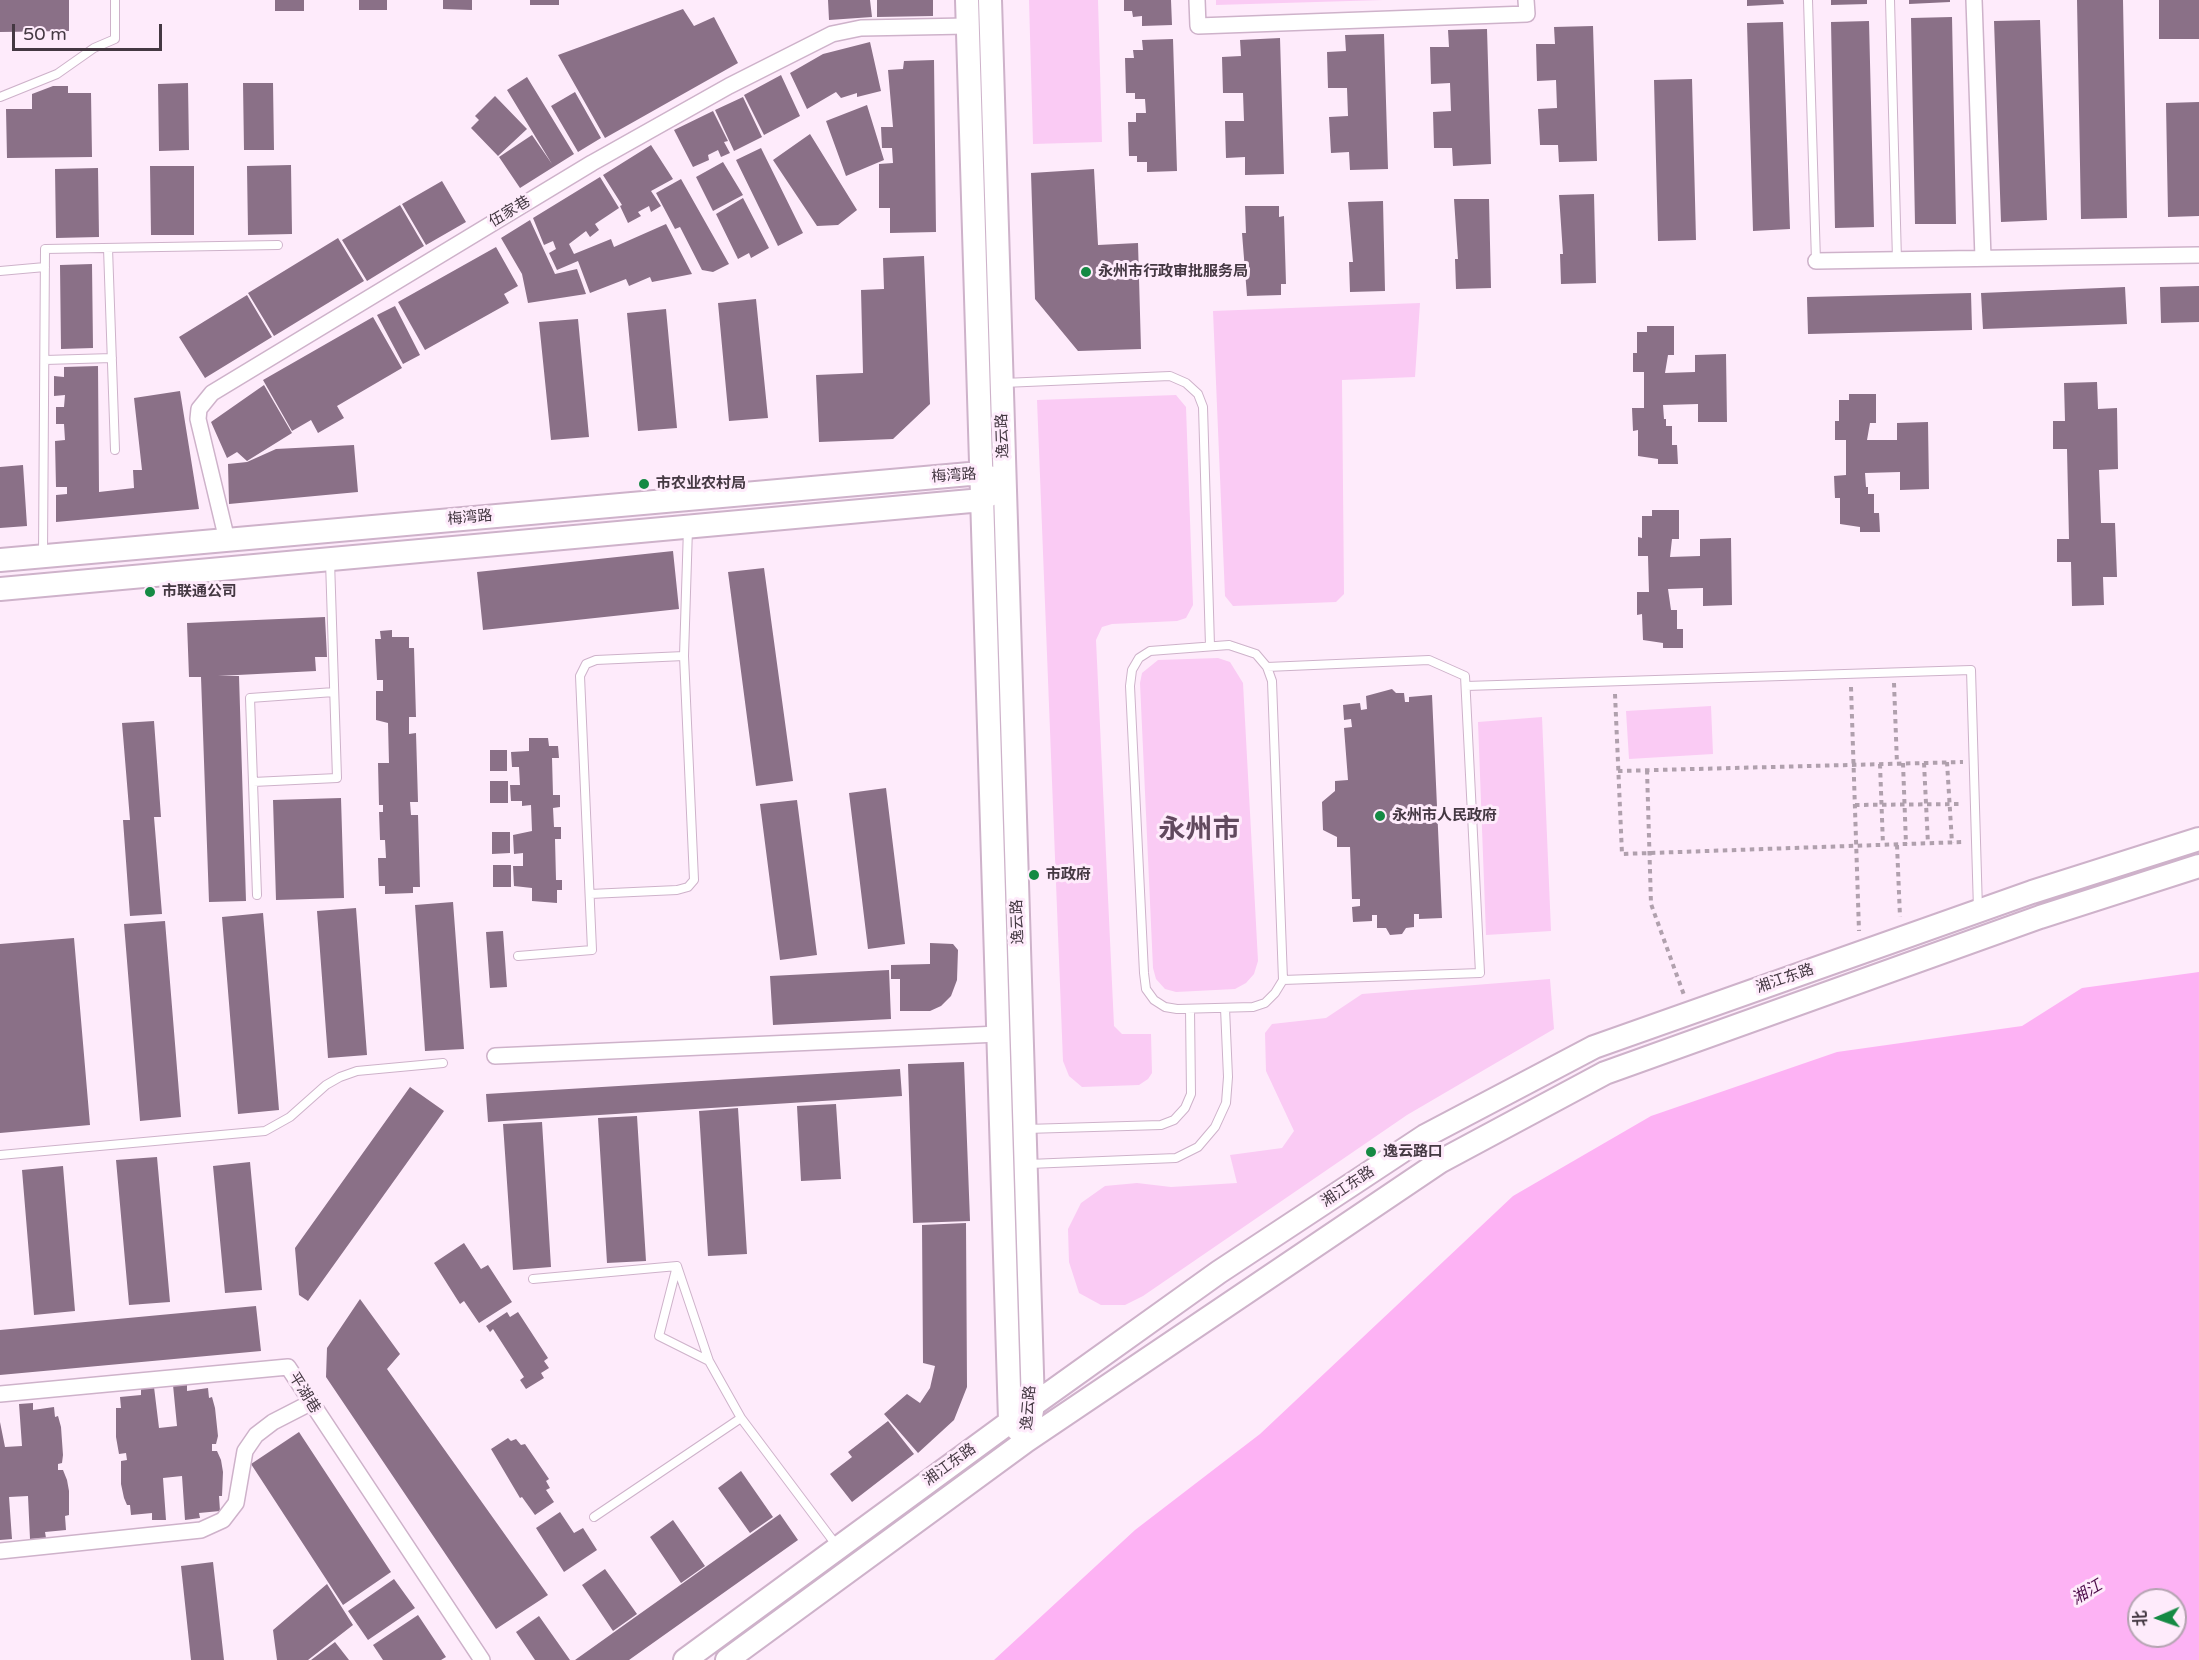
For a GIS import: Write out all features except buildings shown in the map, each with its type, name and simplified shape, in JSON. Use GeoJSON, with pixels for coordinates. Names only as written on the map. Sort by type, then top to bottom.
{"type":"FeatureCollection","features":[{"type":"Feature","properties":{"kind":"street","name":"逸云路"},"geometry":{"type":"LineString","coordinates":[[967,0],[1010,1421],[1026,1441]]}},
{"type":"Feature","properties":{"kind":"street","name":"逸云路"},"geometry":{"type":"LineString","coordinates":[[990,0],[1033,1405],[1026,1441]]}},
{"type":"Feature","properties":{"kind":"street"},"geometry":{"type":"LineString","coordinates":[[1197,0],[1198,26],[1527,15],[1526,0]]}},
{"type":"Feature","properties":{"kind":"street"},"geometry":{"type":"LineString","coordinates":[[1974,0],[1983,258]]}},
{"type":"Feature","properties":{"kind":"street","name":"伍家巷"},"geometry":{"type":"LineString","coordinates":[[227,540],[198,419],[200,409],[212,393],[592,163],[729,86],[832,34],[861,28],[967,26]]}},
{"type":"Feature","properties":{"kind":"street"},"geometry":{"type":"LineString","coordinates":[[1816,261],[2199,255]]}},
{"type":"Feature","properties":{"kind":"street","name":"梅湾路"},"geometry":{"type":"LineString","coordinates":[[0,560],[981,473],[1004,484],[982,500],[0,589]]}},
{"type":"Feature","properties":{"kind":"street","name":"湘江东路"},"geometry":{"type":"LineString","coordinates":[[685,1660],[1010,1421],[1219,1272],[1425,1136],[1594,1047],[1978,911],[2199,839]]}},
{"type":"Feature","properties":{"kind":"street","name":"湘江东路"},"geometry":{"type":"LineString","coordinates":[[726,1660],[1026,1441],[1440,1161],[1605,1073],[2040,917],[2199,866]]}},
{"type":"Feature","properties":{"kind":"street"},"geometry":{"type":"LineString","coordinates":[[495,1056],[999,1034]]}},
{"type":"Feature","properties":{"kind":"street","name":"平湖巷"},"geometry":{"type":"LineString","coordinates":[[0,1394],[288,1367],[482,1660]]}},
{"type":"Feature","properties":{"kind":"street"},"geometry":{"type":"LineString","coordinates":[[0,1551],[201,1530],[223,1520],[236,1503],[245,1451],[256,1435],[273,1422],[310,1403]]}},
{"type":"Feature","properties":{"kind":"lane"},"geometry":{"type":"LineString","coordinates":[[0,98],[57,74],[94,48],[115,39],[115,0]]}},
{"type":"Feature","properties":{"kind":"lane"},"geometry":{"type":"LineString","coordinates":[[1808,0],[1816,261]]}},
{"type":"Feature","properties":{"kind":"lane"},"geometry":{"type":"LineString","coordinates":[[1890,0],[1897,260]]}},
{"type":"Feature","properties":{"kind":"lane"},"geometry":{"type":"LineString","coordinates":[[43,556],[45,249],[278,245]]}},
{"type":"Feature","properties":{"kind":"lane"},"geometry":{"type":"LineString","coordinates":[[108,248],[115,450]]}},
{"type":"Feature","properties":{"kind":"lane"},"geometry":{"type":"LineString","coordinates":[[0,271],[45,267]]}},
{"type":"Feature","properties":{"kind":"lane"},"geometry":{"type":"LineString","coordinates":[[45,360],[112,358]]}},
{"type":"Feature","properties":{"kind":"lane"},"geometry":{"type":"LineString","coordinates":[[1001,383],[1170,376],[1186,383],[1198,394],[1203,407],[1210,646]]}},
{"type":"Feature","properties":{"kind":"lane"},"geometry":{"type":"LineString","coordinates":[[590,894],[678,890],[688,887],[694,880],[684,656],[688,527]]}},
{"type":"Feature","properties":{"kind":"lane"},"geometry":{"type":"LineString","coordinates":[[253,782],[337,778],[330,559]]}},
{"type":"Feature","properties":{"kind":"lane"},"geometry":{"type":"LineString","coordinates":[[1210,646],[1243,648],[1256,654],[1267,667],[1273,692],[1283,980],[1265,1003],[1252,1007],[1190,1009],[1165,1007],[1154,1000],[1146,989],[1130,686],[1132,670],[1139,658],[1150,651],[1210,646]]}},
{"type":"Feature","properties":{"kind":"lane"},"geometry":{"type":"LineString","coordinates":[[518,956],[592,950],[580,676],[586,664],[596,660],[684,656]]}},
{"type":"Feature","properties":{"kind":"lane"},"geometry":{"type":"LineString","coordinates":[[1267,667],[1429,660],[1465,676],[1466,686],[1480,973],[1283,980]]}},
{"type":"Feature","properties":{"kind":"lane"},"geometry":{"type":"LineString","coordinates":[[1466,686],[1971,670],[1978,911]]}},
{"type":"Feature","properties":{"kind":"lane"},"geometry":{"type":"LineString","coordinates":[[257,895],[250,698],[334,692]]}},
{"type":"Feature","properties":{"kind":"lane"},"geometry":{"type":"LineString","coordinates":[[1025,1165],[1176,1158],[1198,1147],[1215,1127],[1226,1103],[1228,1077],[1225,1008]]}},
{"type":"Feature","properties":{"kind":"lane"},"geometry":{"type":"LineString","coordinates":[[1024,1129],[1161,1125],[1174,1120],[1185,1108],[1191,1094],[1190,1009]]}},
{"type":"Feature","properties":{"kind":"lane"},"geometry":{"type":"LineString","coordinates":[[0,1155],[265,1131],[290,1117],[326,1085],[340,1077],[357,1071],[443,1063]]}},
{"type":"Feature","properties":{"kind":"lane"},"geometry":{"type":"LineString","coordinates":[[533,1279],[677,1266]]}},
{"type":"Feature","properties":{"kind":"lane"},"geometry":{"type":"LineString","coordinates":[[677,1266],[659,1336],[709,1361]]}},
{"type":"Feature","properties":{"kind":"lane"},"geometry":{"type":"LineString","coordinates":[[677,1266],[709,1361],[741,1418],[838,1548]]}},
{"type":"Feature","properties":{"kind":"lane"},"geometry":{"type":"LineString","coordinates":[[594,1517],[741,1418]]}},
{"type":"Feature","properties":{"kind":"path"},"geometry":{"type":"LineString","coordinates":[[1894,672],[1897,764]]}},
{"type":"Feature","properties":{"kind":"path"},"geometry":{"type":"LineString","coordinates":[[1851,674],[1859,953]]}},
{"type":"Feature","properties":{"kind":"path"},"geometry":{"type":"LineString","coordinates":[[1615,681],[1622,854],[1976,842]]}},
{"type":"Feature","properties":{"kind":"path"},"geometry":{"type":"LineString","coordinates":[[1947,762],[1952,843]]}},
{"type":"Feature","properties":{"kind":"path"},"geometry":{"type":"LineString","coordinates":[[1618,771],[1974,762]]}},
{"type":"Feature","properties":{"kind":"path"},"geometry":{"type":"LineString","coordinates":[[1903,763],[1906,844]]}},
{"type":"Feature","properties":{"kind":"path"},"geometry":{"type":"LineString","coordinates":[[1924,763],[1928,844]]}},
{"type":"Feature","properties":{"kind":"path"},"geometry":{"type":"LineString","coordinates":[[1880,764],[1883,845]]}},
{"type":"Feature","properties":{"kind":"path"},"geometry":{"type":"LineString","coordinates":[[1647,770],[1651,904],[1690,1013]]}},
{"type":"Feature","properties":{"kind":"path"},"geometry":{"type":"LineString","coordinates":[[1855,805],[1975,804]]}},
{"type":"Feature","properties":{"kind":"path"},"geometry":{"type":"LineString","coordinates":[[1897,845],[1901,938]]}},
{"type":"Feature","properties":{"kind":"shaded area"},"geometry":{"type":"Polygon","coordinates":[[[1029,0],[1098,0],[1102,142],[1033,144],[1029,0]]]}},
{"type":"Feature","properties":{"kind":"shaded area"},"geometry":{"type":"Polygon","coordinates":[[[1216,0],[1383,0],[1216,5],[1216,0]]]}},
{"type":"Feature","properties":{"kind":"shaded area"},"geometry":{"type":"Polygon","coordinates":[[[1420,303],[1415,377],[1342,380],[1344,594],[1336,602],[1233,606],[1225,596],[1213,311],[1420,303]]]}},
{"type":"Feature","properties":{"kind":"shaded area"},"geometry":{"type":"Polygon","coordinates":[[[1176,395],[1186,407],[1193,605],[1186,618],[1177,621],[1112,624],[1102,627],[1096,640],[1114,1026],[1122,1034],[1151,1034],[1152,1073],[1139,1085],[1082,1087],[1069,1076],[1063,1061],[1037,400],[1176,395]]]}},
{"type":"Feature","properties":{"kind":"shaded area"},"geometry":{"type":"Polygon","coordinates":[[[1218,658],[1230,662],[1243,683],[1258,961],[1254,974],[1246,983],[1235,989],[1176,992],[1165,989],[1156,979],[1153,968],[1140,683],[1142,673],[1158,660],[1218,658]]]}},
{"type":"Feature","properties":{"kind":"shaded area"},"geometry":{"type":"Polygon","coordinates":[[[1711,706],[1713,754],[1629,759],[1626,711],[1711,706]]]}},
{"type":"Feature","properties":{"kind":"shaded area"},"geometry":{"type":"Polygon","coordinates":[[[1542,717],[1551,931],[1486,935],[1478,722],[1542,717]]]}},
{"type":"Feature","properties":{"kind":"shaded area"},"geometry":{"type":"Polygon","coordinates":[[[1550,979],[1554,1029],[1407,1115],[1143,1296],[1125,1305],[1101,1305],[1079,1293],[1069,1262],[1068,1229],[1081,1203],[1105,1186],[1137,1183],[1171,1187],[1237,1183],[1230,1155],[1282,1148],[1294,1131],[1266,1071],[1265,1033],[1272,1024],[1326,1018],[1362,994],[1550,979]]]}},
{"type":"Feature","properties":{"kind":"water","name":"湘江"},"geometry":{"type":"Polygon","coordinates":[[[2199,972],[2199,1660],[994,1660],[1135,1530],[1260,1434],[1513,1196],[1651,1116],[1837,1052],[2022,1026],[2082,988],[2199,972]]]}},
{"type":"Feature","properties":{"kind":"place","name":"永州市行政审批服务局"},"geometry":{"type":"Point","coordinates":[1086,272]}},
{"type":"Feature","properties":{"kind":"place","name":"市农业农村局"},"geometry":{"type":"Point","coordinates":[644,484]}},
{"type":"Feature","properties":{"kind":"place","name":"市联通公司"},"geometry":{"type":"Point","coordinates":[150,592]}},
{"type":"Feature","properties":{"kind":"place","name":"永州市人民政府"},"geometry":{"type":"Point","coordinates":[1380,816]}},
{"type":"Feature","properties":{"kind":"place","name":"市政府"},"geometry":{"type":"Point","coordinates":[1034,875]}},
{"type":"Feature","properties":{"kind":"place","name":"逸云路口"},"geometry":{"type":"Point","coordinates":[1371,1152]}},
{"type":"Feature","properties":{"kind":"district","name":"永州市"},"geometry":{"type":"Point","coordinates":[1199,831]}}]}
